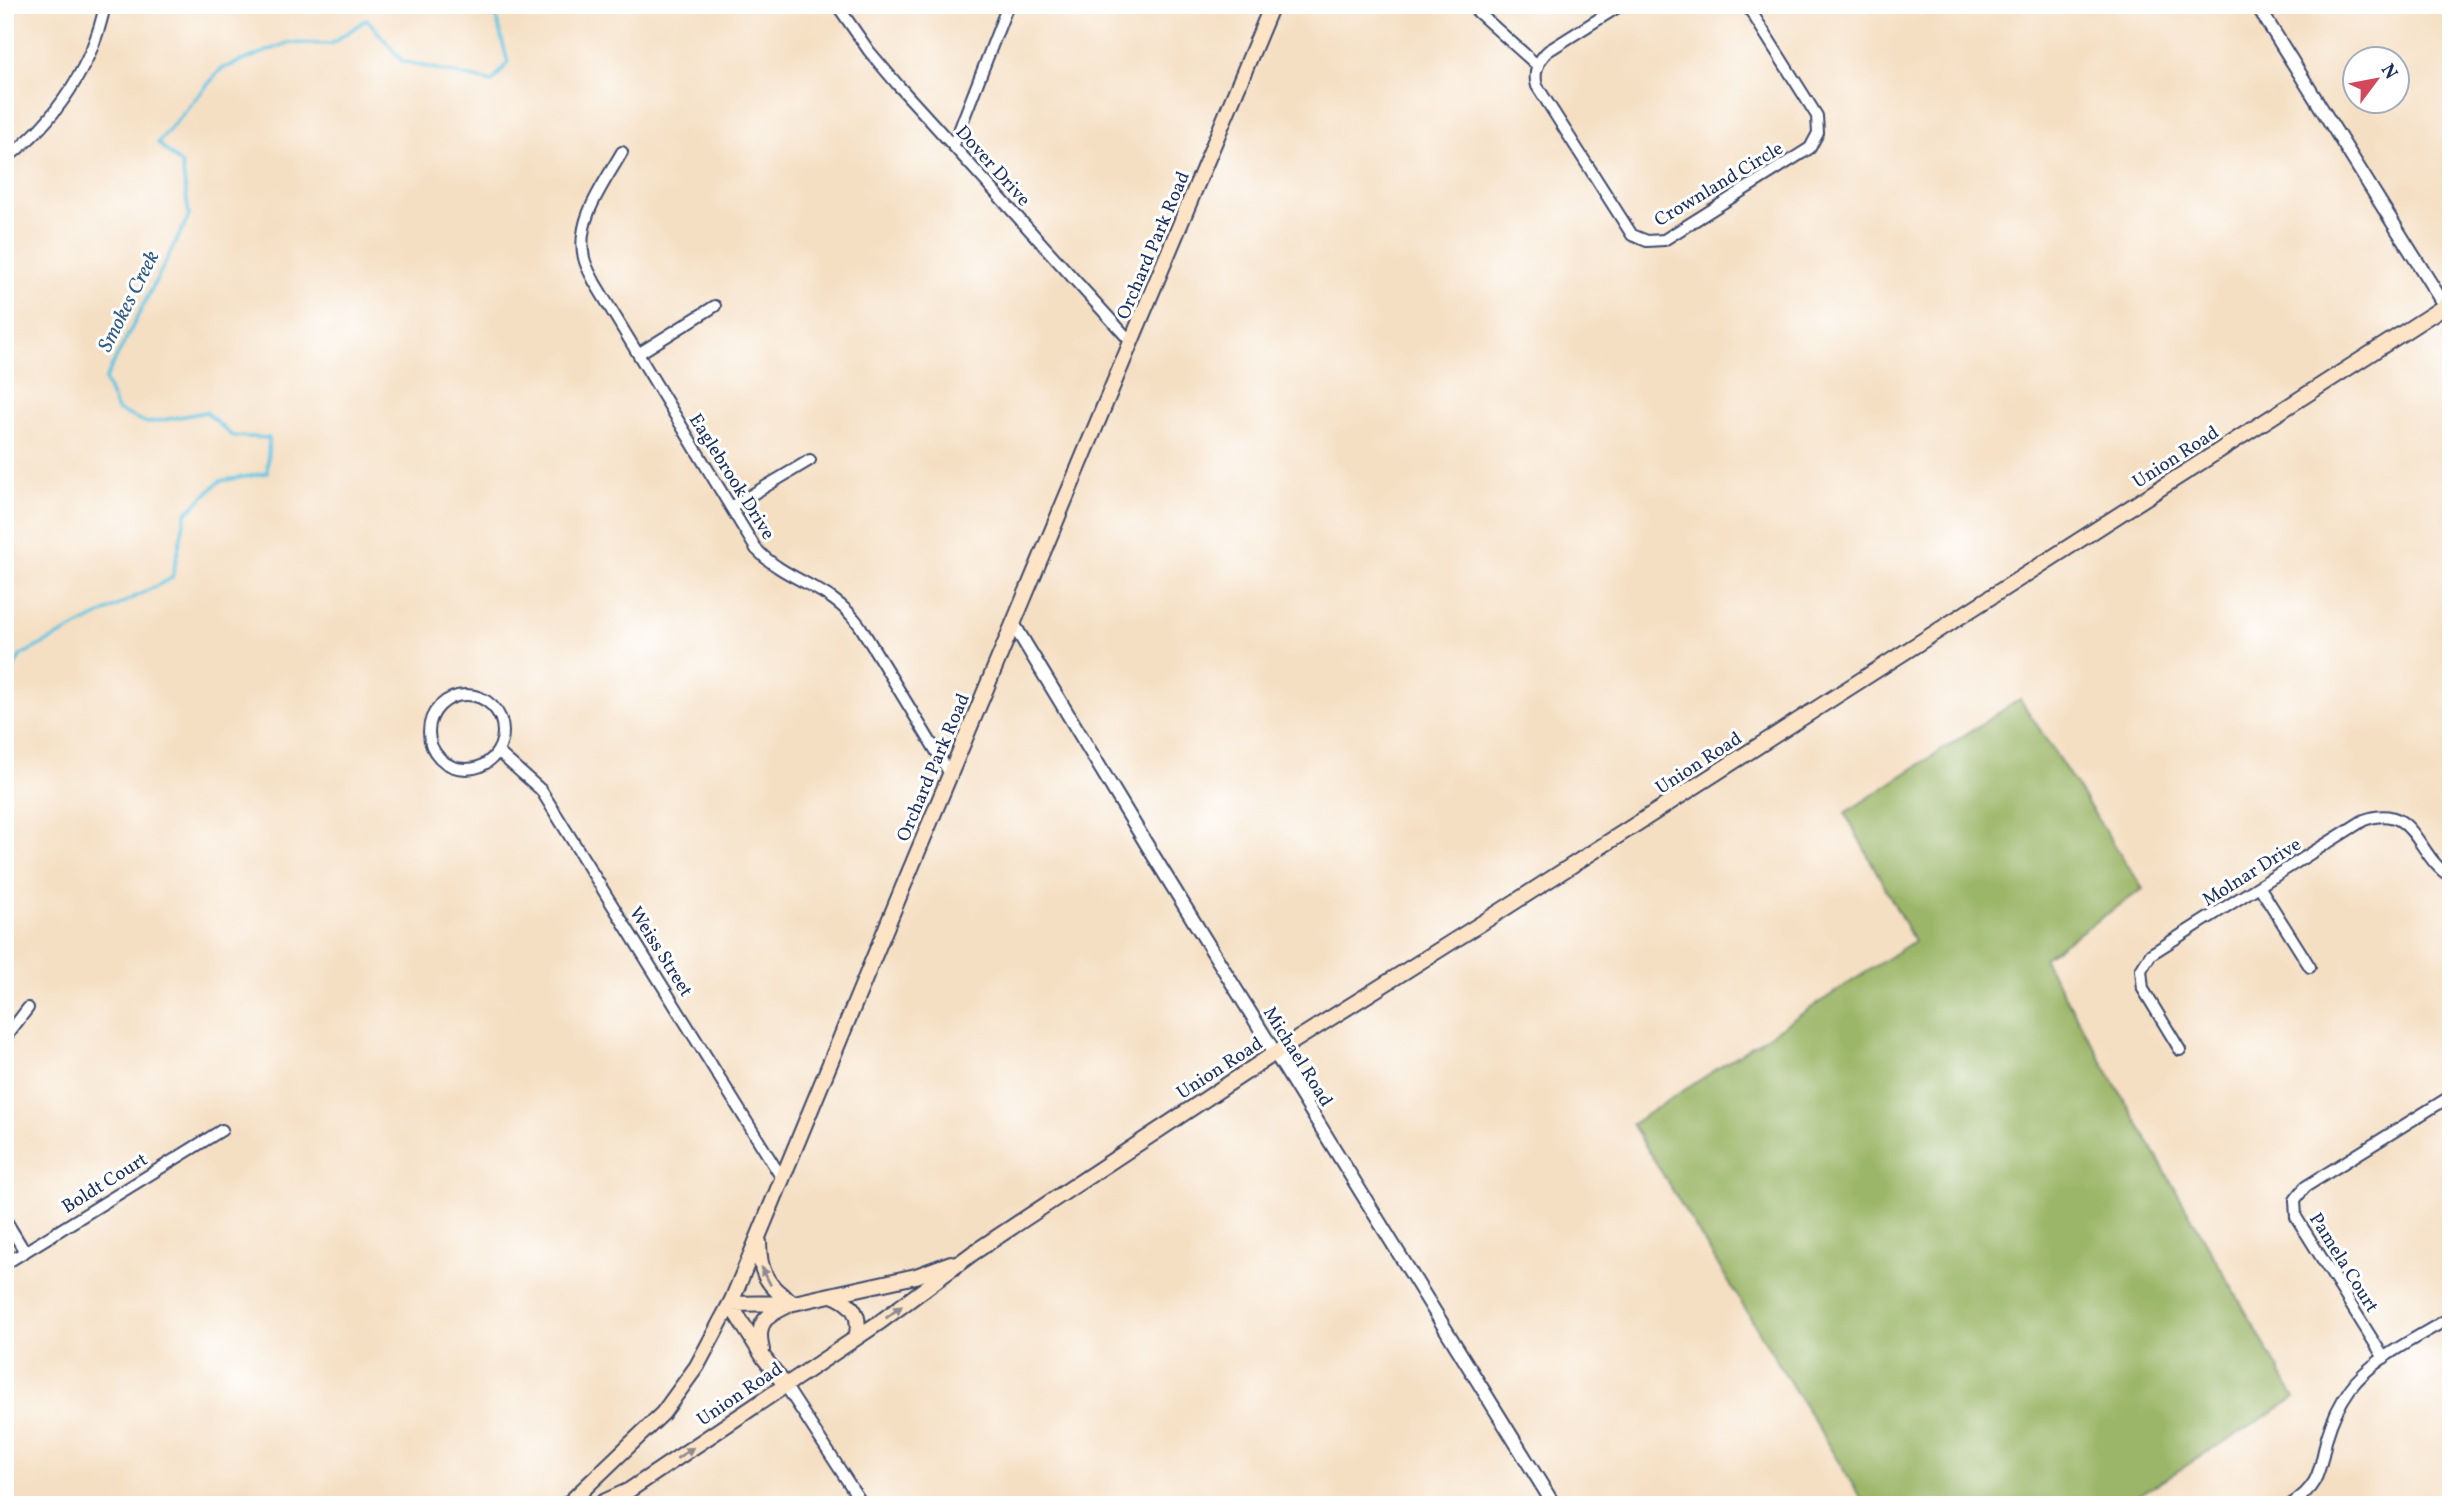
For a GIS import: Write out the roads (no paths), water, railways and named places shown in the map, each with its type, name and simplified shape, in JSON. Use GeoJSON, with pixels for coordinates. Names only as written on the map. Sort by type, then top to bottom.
{"type":"FeatureCollection","features":[{"type":"Feature","properties":{"kind":"main road","name":"Orchard Park Road"},"geometry":{"type":"LineString","coordinates":[[567,1505],[663,1413],[696,1366],[730,1304],[1272,5]]}},
{"type":"Feature","properties":{"kind":"main road","name":"Union Road"},"geometry":{"type":"LineString","coordinates":[[597,1505],[628,1491],[856,1338],[967,1257],[1275,1054],[2449,308]]}},
{"type":"Feature","properties":{"kind":"main road"},"geometry":{"type":"LineString","coordinates":[[759,1237],[759,1260],[766,1278],[778,1294],[793,1303],[766,1318],[761,1326],[760,1341],[764,1358]]}},
{"type":"Feature","properties":{"kind":"main road","name":"Union Road"},"geometry":{"type":"LineString","coordinates":[[730,1304],[793,1303],[916,1276],[967,1257]]}},
{"type":"Feature","properties":{"kind":"main road"},"geometry":{"type":"LineString","coordinates":[[832,1295],[844,1300],[855,1314],[859,1325],[856,1338]]}},
{"type":"Feature","properties":{"kind":"main road"},"geometry":{"type":"LineString","coordinates":[[730,1304],[764,1358],[785,1385]]}},
{"type":"Feature","properties":{"kind":"street"},"geometry":{"type":"LineString","coordinates":[[5,159],[49,118],[81,73],[95,40],[105,5]]}},
{"type":"Feature","properties":{"kind":"street","name":"Dover Drive"},"geometry":{"type":"LineString","coordinates":[[837,5],[869,51],[1132,343]]}},
{"type":"Feature","properties":{"kind":"street"},"geometry":{"type":"LineString","coordinates":[[953,146],[1008,5]]}},
{"type":"Feature","properties":{"kind":"street"},"geometry":{"type":"LineString","coordinates":[[1471,5],[1538,66],[1541,57],[1548,51],[1621,5]]}},
{"type":"Feature","properties":{"kind":"street","name":"Crownland Circle"},"geometry":{"type":"LineString","coordinates":[[1538,66],[1535,79],[1537,86],[1632,235],[1647,241],[1664,240],[1810,148],[1818,133],[1817,116],[1747,5]]}},
{"type":"Feature","properties":{"kind":"street"},"geometry":{"type":"LineString","coordinates":[[2257,5],[2449,308]]}},
{"type":"Feature","properties":{"kind":"street","name":"Eaglebrook Drive"},"geometry":{"type":"LineString","coordinates":[[622,152],[587,216],[582,243],[586,263],[595,283],[756,549],[797,579],[832,597],[855,620],[950,774]]}},
{"type":"Feature","properties":{"kind":"street"},"geometry":{"type":"LineString","coordinates":[[638,354],[715,306]]}},
{"type":"Feature","properties":{"kind":"street"},"geometry":{"type":"LineString","coordinates":[[731,507],[810,460]]}},
{"type":"Feature","properties":{"kind":"street","name":"Michael Road"},"geometry":{"type":"LineString","coordinates":[[1014,625],[1554,1505]]}},
{"type":"Feature","properties":{"kind":"street"},"geometry":{"type":"LineString","coordinates":[[459,695],[473,695],[487,700],[497,711],[503,724],[503,739],[498,752],[488,763],[474,768],[460,769],[446,763],[436,753],[430,740],[430,725],[435,711],[445,701],[459,695]]}},
{"type":"Feature","properties":{"kind":"street","name":"Weiss Street"},"geometry":{"type":"LineString","coordinates":[[498,752],[541,790],[783,1180]]}},
{"type":"Feature","properties":{"kind":"street","name":"Molnar Drive"},"geometry":{"type":"LineString","coordinates":[[2180,1050],[2143,989],[2140,979],[2145,961],[2151,954],[2364,820],[2385,816],[2403,822],[2411,829],[2433,862],[2451,877]]}},
{"type":"Feature","properties":{"kind":"street"},"geometry":{"type":"LineString","coordinates":[[2259,886],[2310,967]]}},
{"type":"Feature","properties":{"kind":"street"},"geometry":{"type":"LineString","coordinates":[[5,1038],[29,1008]]}},
{"type":"Feature","properties":{"kind":"street","name":"Pamela Court"},"geometry":{"type":"LineString","coordinates":[[2384,1358],[2296,1217],[2295,1200],[2305,1187],[2451,1096]]}},
{"type":"Feature","properties":{"kind":"street","name":"Boldt Court"},"geometry":{"type":"LineString","coordinates":[[5,1264],[222,1130]]}},
{"type":"Feature","properties":{"kind":"street"},"geometry":{"type":"LineString","coordinates":[[5,1219],[25,1252]]}},
{"type":"Feature","properties":{"kind":"street"},"geometry":{"type":"LineString","coordinates":[[2290,1505],[2301,1498],[2316,1479],[2341,1403],[2365,1372],[2451,1317]]}},
{"type":"Feature","properties":{"kind":"street"},"geometry":{"type":"LineString","coordinates":[[785,1385],[863,1505]]}},
{"type":"Feature","properties":{"kind":"waterway","name":"Smokes Creek"},"geometry":{"type":"LineString","coordinates":[[5,682],[21,655],[172,578],[186,513],[220,481],[267,473],[269,438],[232,436],[206,412],[147,423],[117,410],[105,380],[189,216],[182,165],[158,143],[221,69],[288,43],[331,44],[367,19],[402,61],[492,82],[508,63],[493,5]]}}]}
